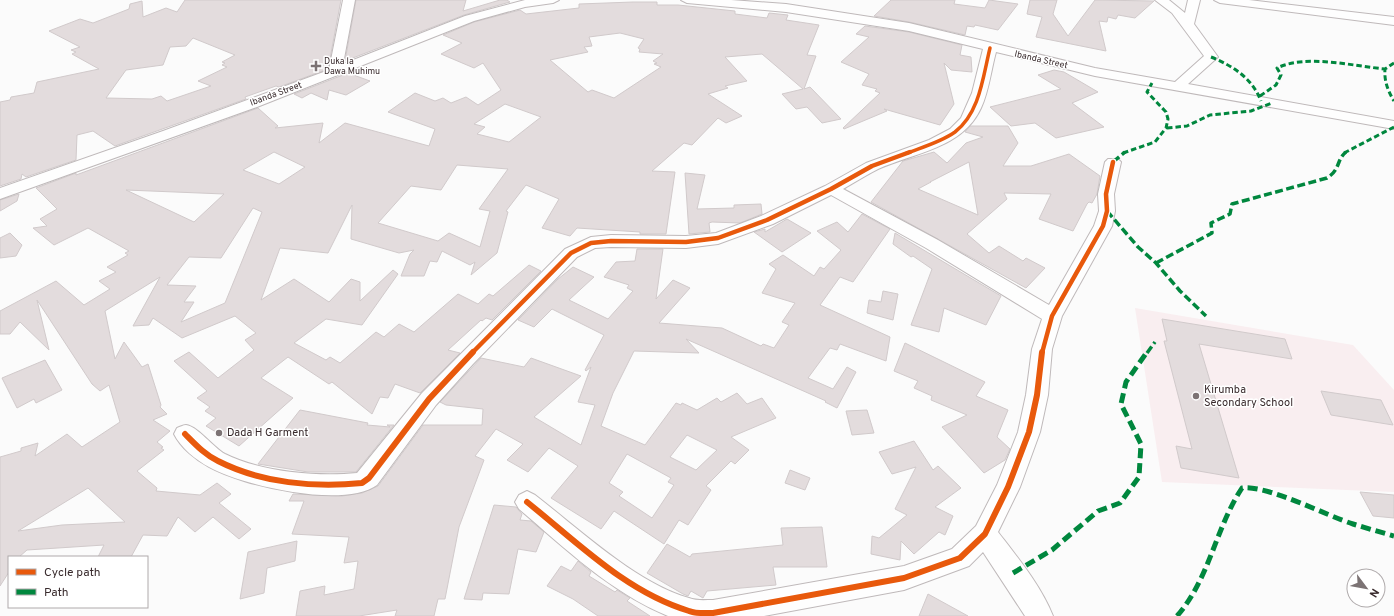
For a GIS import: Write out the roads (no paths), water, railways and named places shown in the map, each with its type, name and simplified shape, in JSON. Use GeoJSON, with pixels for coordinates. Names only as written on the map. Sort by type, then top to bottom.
{"type":"FeatureCollection","features":[{"type":"Feature","properties":{"kind":"street"},"geometry":{"type":"LineString","coordinates":[[335,72],[344,19],[350,0]]}},
{"type":"Feature","properties":{"kind":"street","name":"Ibanda Street"},"geometry":{"type":"LineString","coordinates":[[0,194],[335,72],[460,22],[496,11],[553,0]]}},
{"type":"Feature","properties":{"kind":"street","name":"Ibanda Street"},"geometry":{"type":"LineString","coordinates":[[687,0],[786,8],[909,27],[990,48],[1095,72],[1394,125]]}},
{"type":"Feature","properties":{"kind":"street"},"geometry":{"type":"LineString","coordinates":[[1161,0],[1176,10],[1188,24],[1211,57],[1177,87]]}},
{"type":"Feature","properties":{"kind":"street"},"geometry":{"type":"LineString","coordinates":[[1188,24],[1194,0]]}},
{"type":"Feature","properties":{"kind":"street"},"geometry":{"type":"LineString","coordinates":[[1220,0],[1394,21]]}},
{"type":"Feature","properties":{"kind":"street"},"geometry":{"type":"LineString","coordinates":[[184,434],[201,450],[219,461],[243,470],[294,483],[362,483],[369,478],[429,399],[460,364],[571,253],[591,242],[686,242],[718,238],[767,220],[831,189],[872,166],[934,143],[955,132],[967,120],[974,108],[990,48]]}},
{"type":"Feature","properties":{"kind":"street"},"geometry":{"type":"LineString","coordinates":[[527,502],[618,576],[664,601],[690,612],[713,613],[842,588],[904,578],[960,558],[985,534],[1008,487],[1028,432],[1036,396],[1042,349],[1052,316],[1103,226],[1108,211],[1106,194],[1113,162]]}},
{"type":"Feature","properties":{"kind":"street"},"geometry":{"type":"LineString","coordinates":[[831,189],[932,244],[1052,316]]}},
{"type":"Feature","properties":{"kind":"street"},"geometry":{"type":"LineString","coordinates":[[985,534],[1013,573],[1040,616]]}},
{"type":"Feature","properties":{"kind":"place","name":"Duka la Dawa Muhimu"},"geometry":{"type":"Point","coordinates":[316,66]}},
{"type":"Feature","properties":{"kind":"place","name":"Kirumba Secondary School"},"geometry":{"type":"Point","coordinates":[1196,396]}},
{"type":"Feature","properties":{"kind":"place","name":"Dada H Garment"},"geometry":{"type":"Point","coordinates":[219,433]}}]}
